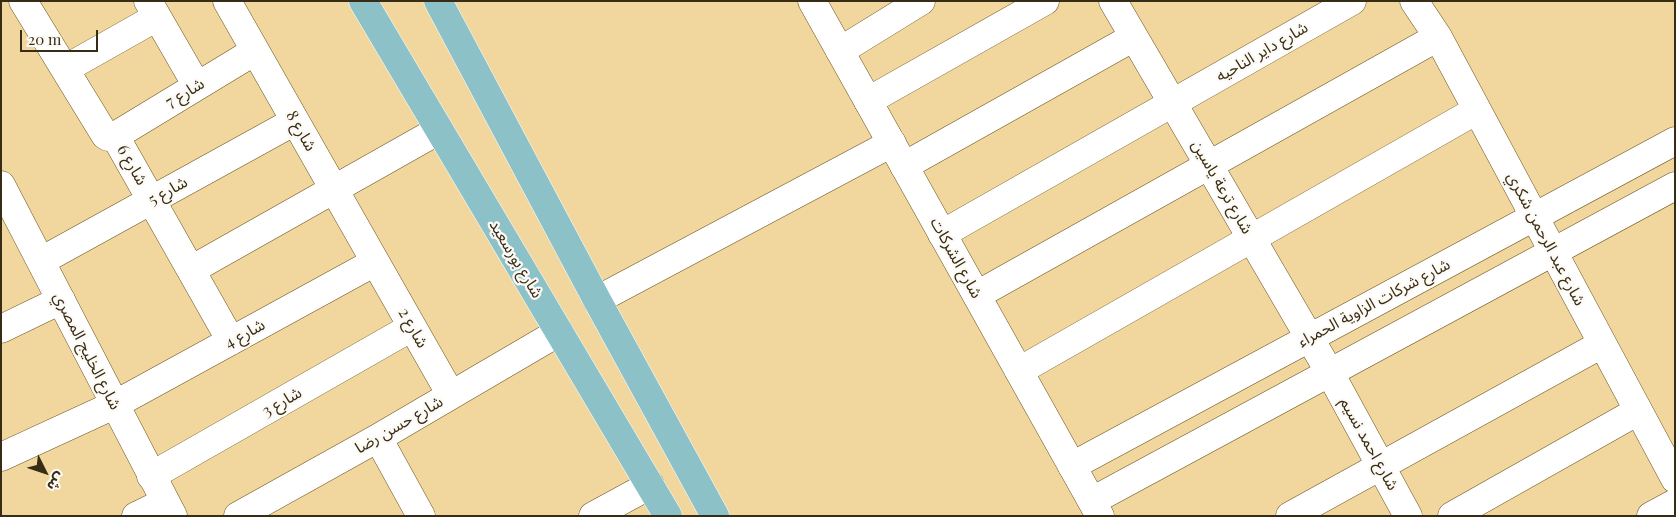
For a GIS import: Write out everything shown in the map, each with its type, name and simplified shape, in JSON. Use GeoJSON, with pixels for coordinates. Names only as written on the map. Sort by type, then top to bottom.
{"type":"FeatureCollection","features":[{"type":"Feature","properties":{"kind":"main road"},"geometry":{"type":"LineString","coordinates":[[438,1],[597,300],[715,516]]}},
{"type":"Feature","properties":{"kind":"main road","name":"شارع بورسعيد"},"geometry":{"type":"LineString","coordinates":[[364,2],[668,516]]}},
{"type":"Feature","properties":{"kind":"street","name":"شارع 8"},"geometry":{"type":"LineString","coordinates":[[227,1],[375,262]]}},
{"type":"Feature","properties":{"kind":"street","name":"شارع الشركات"},"geometry":{"type":"LineString","coordinates":[[812,1],[1096,508]]}},
{"type":"Feature","properties":{"kind":"street"},"geometry":{"type":"LineString","coordinates":[[840,51],[921,1]]}},
{"type":"Feature","properties":{"kind":"street"},"geometry":{"type":"LineString","coordinates":[[868,101],[1045,1]]}},
{"type":"Feature","properties":{"kind":"street","name":"شارع ترعة ياسين"},"geometry":{"type":"LineString","coordinates":[[1114,1],[1330,373]]}},
{"type":"Feature","properties":{"kind":"street","name":"شارع داير الناحيه"},"geometry":{"type":"LineString","coordinates":[[942,234],[1352,1]]}},
{"type":"Feature","properties":{"kind":"street","name":"شارع عبد الرحمن شكري"},"geometry":{"type":"LineString","coordinates":[[1414,1],[1438,37],[1675,479]]}},
{"type":"Feature","properties":{"kind":"street","name":"شارع 6"},"geometry":{"type":"LineString","coordinates":[[27,2],[105,135],[108,137],[115,136],[231,341]]}},
{"type":"Feature","properties":{"kind":"street"},"geometry":{"type":"LineString","coordinates":[[65,69],[153,9],[198,86]]}},
{"type":"Feature","properties":{"kind":"street"},"geometry":{"type":"LineString","coordinates":[[597,300],[1134,37]]}},
{"type":"Feature","properties":{"kind":"street"},"geometry":{"type":"LineString","coordinates":[[977,295],[1438,37]]}},
{"type":"Feature","properties":{"kind":"street","name":"شارع 7"},"geometry":{"type":"LineString","coordinates":[[115,136],[255,51]]}},
{"type":"Feature","properties":{"kind":"street"},"geometry":{"type":"LineString","coordinates":[[1019,371],[1477,110]]}},
{"type":"Feature","properties":{"kind":"street","name":"شارع 5"},"geometry":{"type":"LineString","coordinates":[[41,262],[295,121]]}},
{"type":"Feature","properties":{"kind":"street"},"geometry":{"type":"LineString","coordinates":[[191,270],[439,130]]}},
{"type":"Feature","properties":{"kind":"street","name":"شارع شركات الزاوية الحمراء"},"geometry":{"type":"LineString","coordinates":[[1072,466],[1675,141]]}},
{"type":"Feature","properties":{"kind":"street","name":"شارع الخليج المصري"},"geometry":{"type":"LineString","coordinates":[[1,186],[62,300],[114,405],[169,509]]}},
{"type":"Feature","properties":{"kind":"street"},"geometry":{"type":"LineString","coordinates":[[1096,508],[1330,373],[1675,186]]}},
{"type":"Feature","properties":{"kind":"street","name":"شارع 2"},"geometry":{"type":"LineString","coordinates":[[375,262],[451,395]]}},
{"type":"Feature","properties":{"kind":"street","name":"شارع 4"},"geometry":{"type":"LineString","coordinates":[[1,458],[114,405],[375,262]]}},
{"type":"Feature","properties":{"kind":"street"},"geometry":{"type":"LineString","coordinates":[[1,329],[62,300]]}},
{"type":"Feature","properties":{"kind":"street","name":"شارع 3"},"geometry":{"type":"LineString","coordinates":[[152,476],[412,327]]}},
{"type":"Feature","properties":{"kind":"street","name":"شارع حسن رضا"},"geometry":{"type":"LineString","coordinates":[[238,516],[378,438],[559,332]]}},
{"type":"Feature","properties":{"kind":"street"},"geometry":{"type":"LineString","coordinates":[[1290,516],[1602,344]]}},
{"type":"Feature","properties":{"kind":"street","name":"شارع احمد نسيم"},"geometry":{"type":"LineString","coordinates":[[1330,373],[1408,516]]}},
{"type":"Feature","properties":{"kind":"street"},"geometry":{"type":"LineString","coordinates":[[1452,516],[1638,411]]}},
{"type":"Feature","properties":{"kind":"street"},"geometry":{"type":"LineString","coordinates":[[378,438],[421,516]]}},
{"type":"Feature","properties":{"kind":"street"},"geometry":{"type":"LineString","coordinates":[[593,516],[650,485]]}},
{"type":"Feature","properties":{"kind":"street"},"geometry":{"type":"LineString","coordinates":[[1651,516],[1675,503]]}},
{"type":"Feature","properties":{"kind":"street"},"geometry":{"type":"LineString","coordinates":[[136,516],[169,509]]}}]}
